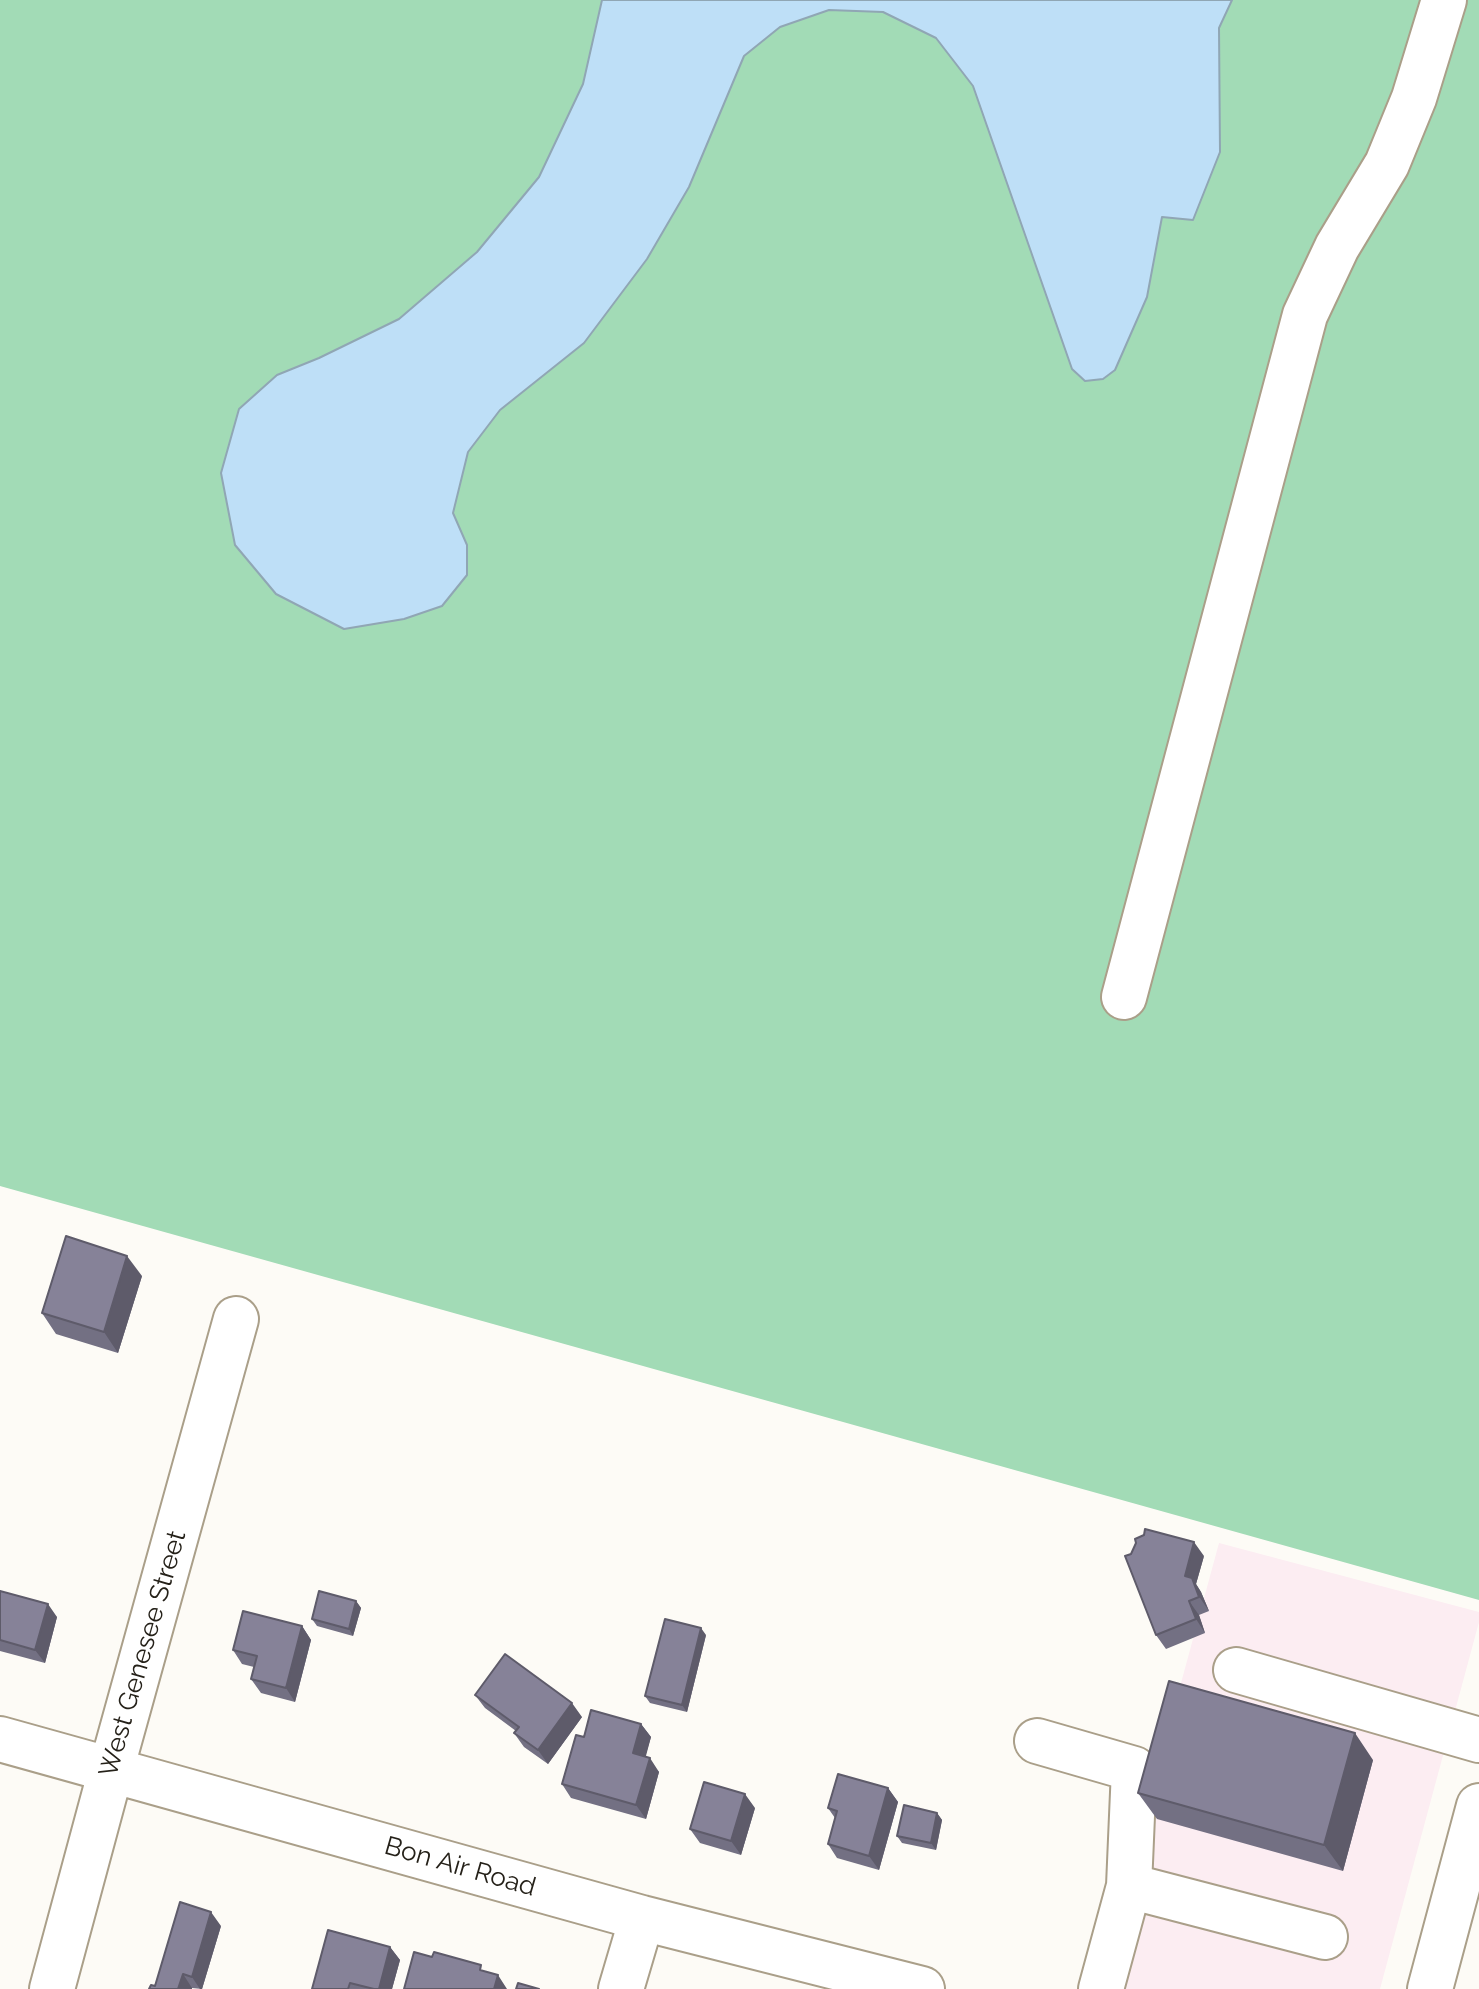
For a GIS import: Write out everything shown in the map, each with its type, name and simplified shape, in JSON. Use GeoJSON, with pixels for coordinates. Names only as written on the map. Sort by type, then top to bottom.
{"type":"FeatureCollection","features":[{"type":"Feature","properties":{"kind":"street"},"geometry":{"type":"LineString","coordinates":[[1124,997],[1305,315],[1337,247],[1387,164],[1414,98],[1444,0]]}},
{"type":"Feature","properties":{"kind":"street","name":"West Genesee Street"},"geometry":{"type":"LineString","coordinates":[[52,1989],[236,1319]]}},
{"type":"Feature","properties":{"kind":"street"},"geometry":{"type":"LineString","coordinates":[[1236,1670],[1479,1740]]}},
{"type":"Feature","properties":{"kind":"street","name":"Bon Air Road"},"geometry":{"type":"LineString","coordinates":[[0,1739],[642,1918],[922,1989]]}},
{"type":"Feature","properties":{"kind":"street"},"geometry":{"type":"LineString","coordinates":[[1037,1741],[1134,1769],[1129,1886],[1101,1989]]}},
{"type":"Feature","properties":{"kind":"street"},"geometry":{"type":"LineString","coordinates":[[1430,1989],[1476,1830]]}},
{"type":"Feature","properties":{"kind":"street"},"geometry":{"type":"LineString","coordinates":[[1129,1886],[1325,1937]]}},
{"type":"Feature","properties":{"kind":"street"},"geometry":{"type":"LineString","coordinates":[[621,1989],[642,1918]]}},
{"type":"Feature","properties":{"kind":"shaded area"},"geometry":{"type":"Polygon","coordinates":[[[1219,1543],[1479,1612],[1479,1622],[1380,1989],[1098,1989],[1219,1543]]]}},
{"type":"Feature","properties":{"kind":"green space"},"geometry":{"type":"Polygon","coordinates":[[[0,0],[1479,0],[1479,1600],[0,1186],[0,0]]]}},
{"type":"Feature","properties":{"kind":"water"},"geometry":{"type":"Polygon","coordinates":[[[602,0],[1232,0],[1219,28],[1220,152],[1193,220],[1162,217],[1147,297],[1115,370],[1103,379],[1085,381],[1072,369],[973,86],[936,38],[883,12],[829,10],[780,27],[744,56],[689,187],[647,259],[584,343],[500,410],[468,452],[453,513],[467,545],[467,575],[442,606],[404,619],[344,629],[276,594],[235,545],[221,473],[239,409],[277,375],[399,319],[477,252],[539,177],[583,84],[602,0]]]}},
{"type":"Feature","properties":{"kind":"building"},"geometry":{"type":"Polygon","coordinates":[[[66,1236],[127,1256],[104,1332],[42,1313],[66,1236]]]}},
{"type":"Feature","properties":{"kind":"building"},"geometry":{"type":"Polygon","coordinates":[[[1145,1529],[1194,1542],[1185,1576],[1192,1578],[1199,1597],[1189,1601],[1196,1619],[1156,1635],[1125,1556],[1131,1554],[1135,1539],[1144,1535],[1145,1529]]]}},
{"type":"Feature","properties":{"kind":"building"},"geometry":{"type":"Polygon","coordinates":[[[0,1591],[48,1604],[35,1650],[0,1640],[0,1591]]]}},
{"type":"Feature","properties":{"kind":"building"},"geometry":{"type":"Polygon","coordinates":[[[319,1591],[356,1601],[349,1629],[312,1619],[319,1591]]]}},
{"type":"Feature","properties":{"kind":"building"},"geometry":{"type":"Polygon","coordinates":[[[243,1611],[302,1626],[286,1688],[251,1679],[257,1656],[233,1650],[243,1611]]]}},
{"type":"Feature","properties":{"kind":"building"},"geometry":{"type":"Polygon","coordinates":[[[665,1619],[701,1628],[682,1705],[645,1696],[665,1619]]]}},
{"type":"Feature","properties":{"kind":"building"},"geometry":{"type":"Polygon","coordinates":[[[505,1654],[572,1703],[538,1750],[514,1733],[519,1727],[475,1695],[505,1654]]]}},
{"type":"Feature","properties":{"kind":"building"},"geometry":{"type":"Polygon","coordinates":[[[1169,1681],[1355,1733],[1324,1845],[1138,1793],[1169,1681]]]}},
{"type":"Feature","properties":{"kind":"building"},"geometry":{"type":"Polygon","coordinates":[[[591,1710],[641,1724],[633,1753],[650,1758],[636,1805],[562,1784],[576,1735],[584,1737],[591,1710]]]}},
{"type":"Feature","properties":{"kind":"building"},"geometry":{"type":"Polygon","coordinates":[[[838,1774],[888,1788],[869,1856],[828,1844],[837,1811],[828,1808],[838,1774]]]}},
{"type":"Feature","properties":{"kind":"building"},"geometry":{"type":"Polygon","coordinates":[[[704,1782],[745,1794],[731,1841],[690,1829],[704,1782]]]}},
{"type":"Feature","properties":{"kind":"building"},"geometry":{"type":"Polygon","coordinates":[[[904,1805],[937,1813],[931,1843],[897,1836],[904,1805]]]}},
{"type":"Feature","properties":{"kind":"building"},"geometry":{"type":"Polygon","coordinates":[[[180,1902],[211,1912],[192,1977],[183,1974],[178,1989],[149,1989],[151,1985],[155,1986],[180,1902]]]}},
{"type":"Feature","properties":{"kind":"building"},"geometry":{"type":"Polygon","coordinates":[[[328,1930],[390,1947],[379,1989],[350,1983],[348,1989],[312,1989],[328,1930]]]}},
{"type":"Feature","properties":{"kind":"building"},"geometry":{"type":"Polygon","coordinates":[[[414,1952],[432,1957],[434,1952],[481,1965],[480,1970],[498,1975],[494,1989],[404,1989],[414,1952]]]}},
{"type":"Feature","properties":{"kind":"building"},"geometry":{"type":"Polygon","coordinates":[[[518,1983],[539,1989],[516,1989],[518,1983]]]}}]}
